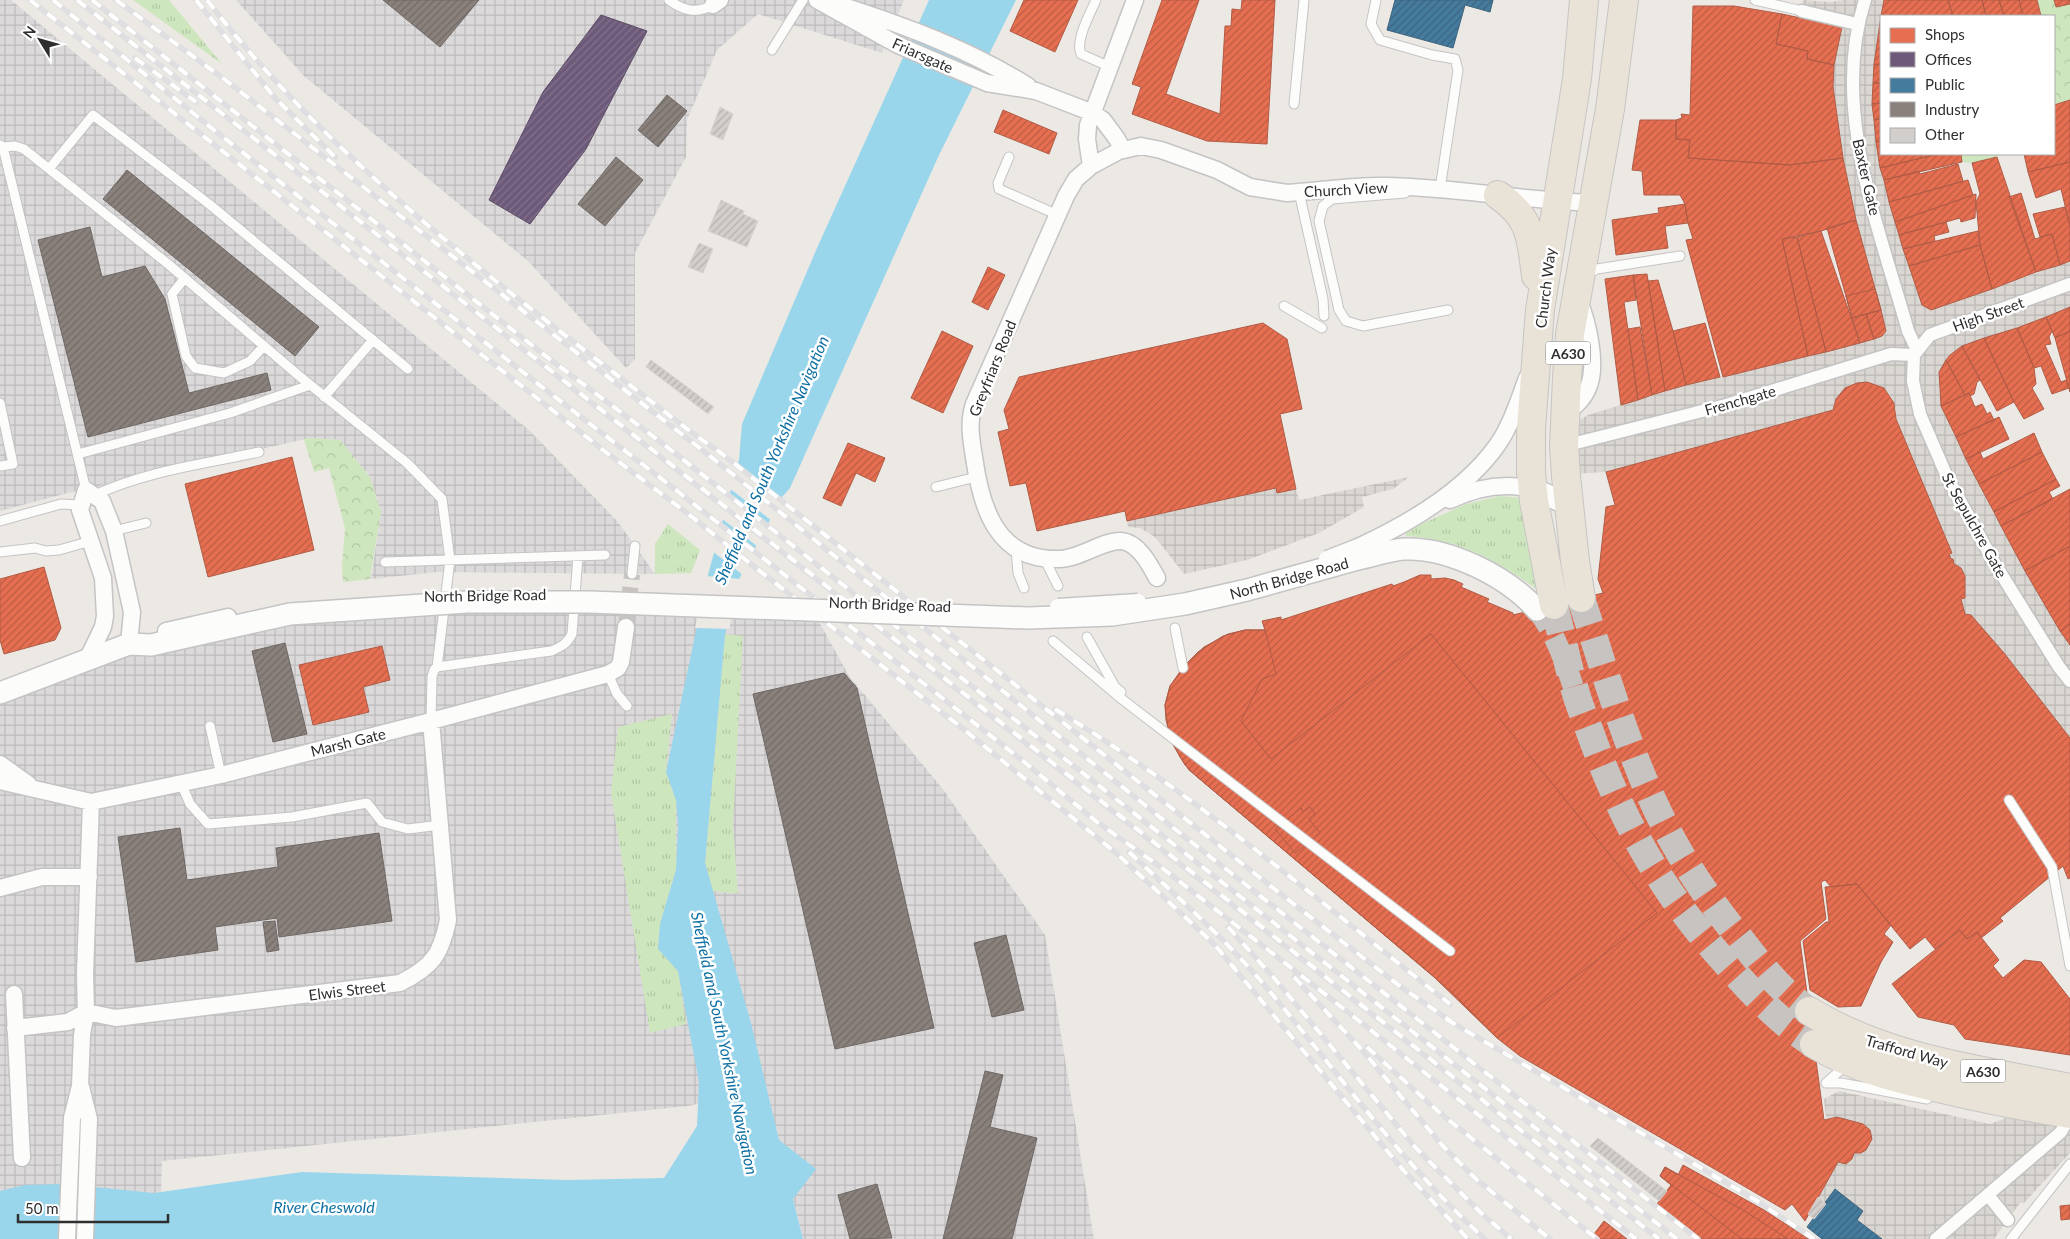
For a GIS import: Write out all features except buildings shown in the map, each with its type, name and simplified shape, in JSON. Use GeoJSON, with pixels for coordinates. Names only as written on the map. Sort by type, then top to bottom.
{"type":"FeatureCollection","features":[{"type":"Feature","properties":{"kind":"highway","name":"Church Way"},"geometry":{"type":"LineString","coordinates":[[1545,608],[1533,489],[1531,429],[1540,310],[1577,79],[1584,0]]}},
{"type":"Feature","properties":{"kind":"highway","name":"Church Way"},"geometry":{"type":"LineString","coordinates":[[1568,504],[1564,446],[1570,334],[1610,109],[1624,0]]}},
{"type":"Feature","properties":{"kind":"highway"},"geometry":{"type":"LineString","coordinates":[[1498,195],[1512,205],[1524,220],[1531,237],[1540,310]]}},
{"type":"Feature","properties":{"kind":"highway","name":"A630"},"geometry":{"type":"LineString","coordinates":[[1568,504],[1581,598]]}},
{"type":"Feature","properties":{"kind":"highway","name":"Trafford Way"},"geometry":{"type":"LineString","coordinates":[[1809,1011],[1886,1051],[2070,1088]]}},
{"type":"Feature","properties":{"kind":"highway","name":"Trafford Way"},"geometry":{"type":"LineString","coordinates":[[1814,1044],[1900,1079],[1996,1106],[2069,1116]]}},
{"type":"Feature","properties":{"kind":"street","name":"Friarsgate"},"geometry":{"type":"LineString","coordinates":[[816,0],[898,46],[987,83],[1036,91]]}},
{"type":"Feature","properties":{"kind":"street","name":"Friarsgate"},"geometry":{"type":"LineString","coordinates":[[824,0],[906,26],[996,66],[1036,91],[1093,113]]}},
{"type":"Feature","properties":{"kind":"street"},"geometry":{"type":"LineString","coordinates":[[1090,166],[1087,140],[1088,125],[1135,0]]}},
{"type":"Feature","properties":{"kind":"street","name":"Baxter Gate"},"geometry":{"type":"LineString","coordinates":[[1865,0],[1858,24],[1853,101],[1855,128],[1862,165],[1908,331],[1916,353]]}},
{"type":"Feature","properties":{"kind":"street"},"geometry":{"type":"LineString","coordinates":[[1802,11],[1858,24]]}},
{"type":"Feature","properties":{"kind":"street"},"geometry":{"type":"LineString","coordinates":[[1093,113],[1103,120],[1117,139],[1115,153]]}},
{"type":"Feature","properties":{"kind":"street","name":"Church View"},"geometry":{"type":"LineString","coordinates":[[1115,153],[1140,146],[1154,147],[1218,170],[1250,187],[1271,192],[1299,192],[1370,186],[1440,189],[1557,202],[1594,203]]}},
{"type":"Feature","properties":{"kind":"street","name":"Greyfriars Road"},"geometry":{"type":"LineString","coordinates":[[1115,153],[1090,166],[1071,186],[971,413],[970,430],[976,477],[982,501],[989,518],[999,533],[1015,547],[1030,556],[1068,559],[1113,542],[1122,541],[1130,544],[1146,560],[1157,578]]}},
{"type":"Feature","properties":{"kind":"street","name":"High Street"},"geometry":{"type":"LineString","coordinates":[[1916,353],[1930,335],[2070,284]]}},
{"type":"Feature","properties":{"kind":"street","name":"North Bridge Road"},"geometry":{"type":"LineString","coordinates":[[1358,553],[1417,516],[1478,468],[1498,443],[1522,393],[1539,337]]}},
{"type":"Feature","properties":{"kind":"street","name":"Frenchgate"},"geometry":{"type":"LineString","coordinates":[[1564,446],[1726,405],[1891,354],[1916,353]]}},
{"type":"Feature","properties":{"kind":"street","name":"St Sepulchre Gate"},"geometry":{"type":"LineString","coordinates":[[1916,353],[1913,381],[1920,414],[1948,479],[1995,564],[2059,668],[2070,681]]}},
{"type":"Feature","properties":{"kind":"street"},"geometry":{"type":"LineString","coordinates":[[1417,516],[1468,491],[1493,486],[1521,486],[1568,504]]}},
{"type":"Feature","properties":{"kind":"street"},"geometry":{"type":"LineString","coordinates":[[87,660],[103,627],[105,616],[103,578],[80,510],[87,497],[102,501],[114,531],[132,612],[129,644]]}},
{"type":"Feature","properties":{"kind":"street"},"geometry":{"type":"LineString","coordinates":[[98,562],[98,552],[104,541],[114,531]]}},
{"type":"Feature","properties":{"kind":"street","name":"North Bridge Road"},"geometry":{"type":"LineString","coordinates":[[0,693],[129,644],[151,645],[289,609],[468,602],[589,602],[1028,618],[1112,615],[1185,604],[1247,590],[1358,553],[1402,549],[1444,555],[1477,566],[1545,608]]}},
{"type":"Feature","properties":{"kind":"street"},"geometry":{"type":"LineString","coordinates":[[608,674],[618,668],[621,662],[626,627]]}},
{"type":"Feature","properties":{"kind":"street","name":"Marsh Gate"},"geometry":{"type":"LineString","coordinates":[[0,781],[91,802],[221,775],[608,674]]}},
{"type":"Feature","properties":{"kind":"street","name":"Elwis Street"},"geometry":{"type":"LineString","coordinates":[[86,1012],[116,1018],[400,983],[416,975],[433,960],[443,943],[448,920],[431,721]]}},
{"type":"Feature","properties":{"kind":"street","name":"Marsh Gate"},"geometry":{"type":"LineString","coordinates":[[0,764],[34,788]]}},
{"type":"Feature","properties":{"kind":"street"},"geometry":{"type":"LineString","coordinates":[[67,1239],[72,1118],[80,1086],[82,1035],[86,1012],[85,974],[91,802]]}},
{"type":"Feature","properties":{"kind":"street"},"geometry":{"type":"LineString","coordinates":[[0,888],[42,877],[89,877]]}},
{"type":"Feature","properties":{"kind":"street"},"geometry":{"type":"LineString","coordinates":[[14,994],[22,1158]]}},
{"type":"Feature","properties":{"kind":"street"},"geometry":{"type":"LineString","coordinates":[[16,1028],[68,1022],[86,1012]]}},
{"type":"Feature","properties":{"kind":"street"},"geometry":{"type":"LineString","coordinates":[[80,1086],[89,1119],[86,1239]]}},
{"type":"Feature","properties":{"kind":"street"},"geometry":{"type":"LineString","coordinates":[[1936,1239],[2062,1132],[2069,1116]]}},
{"type":"Feature","properties":{"kind":"street"},"geometry":{"type":"LineString","coordinates":[[1988,1195],[2008,1220]]}},
{"type":"Feature","properties":{"kind":"lane"},"geometry":{"type":"LineString","coordinates":[[669,0],[680,8],[694,12],[703,10],[716,3]]}},
{"type":"Feature","properties":{"kind":"lane"},"geometry":{"type":"LineString","coordinates":[[772,50],[803,0]]}},
{"type":"Feature","properties":{"kind":"lane"},"geometry":{"type":"LineString","coordinates":[[1096,0],[1079,42],[1079,50],[1081,54],[1110,67]]}},
{"type":"Feature","properties":{"kind":"lane"},"geometry":{"type":"LineString","coordinates":[[1294,104],[1304,0]]}},
{"type":"Feature","properties":{"kind":"lane"},"geometry":{"type":"LineString","coordinates":[[1376,0],[1371,24],[1380,40],[1432,55],[1455,59],[1458,70],[1440,189],[1332,199],[1322,206],[1319,221],[1339,310],[1346,321],[1363,326],[1448,310]]}},
{"type":"Feature","properties":{"kind":"lane"},"geometry":{"type":"LineString","coordinates":[[1755,0],[1802,11]]}},
{"type":"Feature","properties":{"kind":"lane"},"geometry":{"type":"LineString","coordinates":[[49,169],[93,115],[209,204],[408,369]]}},
{"type":"Feature","properties":{"kind":"lane"},"geometry":{"type":"LineString","coordinates":[[87,497],[1,146],[20,146],[49,169],[407,463],[442,499],[450,560],[438,667]]}},
{"type":"Feature","properties":{"kind":"lane"},"geometry":{"type":"LineString","coordinates":[[1009,157],[998,183],[999,189],[1058,215]]}},
{"type":"Feature","properties":{"kind":"lane"},"geometry":{"type":"LineString","coordinates":[[1299,192],[1323,299],[1324,316]]}},
{"type":"Feature","properties":{"kind":"lane"},"geometry":{"type":"LineString","coordinates":[[1578,285],[1597,269],[1680,256]]}},
{"type":"Feature","properties":{"kind":"lane"},"geometry":{"type":"LineString","coordinates":[[184,278],[172,294],[186,356],[195,368],[224,373],[250,361],[264,346]]}},
{"type":"Feature","properties":{"kind":"lane"},"geometry":{"type":"LineString","coordinates":[[1284,306],[1322,328]]}},
{"type":"Feature","properties":{"kind":"lane"},"geometry":{"type":"LineString","coordinates":[[324,396],[373,340]]}},
{"type":"Feature","properties":{"kind":"lane"},"geometry":{"type":"LineString","coordinates":[[78,454],[230,413],[310,385]]}},
{"type":"Feature","properties":{"kind":"lane"},"geometry":{"type":"LineString","coordinates":[[0,403],[13,464],[0,466]]}},
{"type":"Feature","properties":{"kind":"lane"},"geometry":{"type":"LineString","coordinates":[[0,521],[87,497],[115,485],[151,475],[259,452]]}},
{"type":"Feature","properties":{"kind":"lane"},"geometry":{"type":"LineString","coordinates":[[936,486],[976,477]]}},
{"type":"Feature","properties":{"kind":"lane"},"geometry":{"type":"LineString","coordinates":[[114,531],[146,523]]}},
{"type":"Feature","properties":{"kind":"lane"},"geometry":{"type":"LineString","coordinates":[[0,552],[35,548],[46,551],[59,550],[91,541]]}},
{"type":"Feature","properties":{"kind":"lane"},"geometry":{"type":"LineString","coordinates":[[632,574],[635,546]]}},
{"type":"Feature","properties":{"kind":"lane"},"geometry":{"type":"LineString","coordinates":[[1015,547],[1018,555],[1018,573],[1024,588]]}},
{"type":"Feature","properties":{"kind":"lane"},"geometry":{"type":"LineString","coordinates":[[385,562],[605,555]]}},
{"type":"Feature","properties":{"kind":"lane"},"geometry":{"type":"LineString","coordinates":[[431,721],[432,677],[434,670],[438,667],[551,651],[560,648],[569,641],[572,634],[578,556]]}},
{"type":"Feature","properties":{"kind":"lane"},"geometry":{"type":"LineString","coordinates":[[1042,558],[1058,586]]}},
{"type":"Feature","properties":{"kind":"lane"},"geometry":{"type":"LineString","coordinates":[[1175,628],[1183,668]]}},
{"type":"Feature","properties":{"kind":"lane"},"geometry":{"type":"LineString","coordinates":[[1052,641],[1123,700],[1449,947],[1124,695],[1115,687],[1088,637]]}},
{"type":"Feature","properties":{"kind":"lane"},"geometry":{"type":"LineString","coordinates":[[608,674],[617,694],[627,706]]}},
{"type":"Feature","properties":{"kind":"lane"},"geometry":{"type":"LineString","coordinates":[[210,726],[221,775]]}},
{"type":"Feature","properties":{"kind":"lane"},"geometry":{"type":"LineString","coordinates":[[181,783],[190,804],[208,824],[292,816],[367,803],[382,822],[408,829],[440,825]]}},
{"type":"Feature","properties":{"kind":"lane"},"geometry":{"type":"LineString","coordinates":[[2009,800],[2046,855],[2054,874],[2070,966]]}},
{"type":"Feature","properties":{"kind":"lane"},"geometry":{"type":"LineString","coordinates":[[1853,1060],[1826,1083],[1939,1101]]}},
{"type":"Feature","properties":{"kind":"lane"},"geometry":{"type":"LineString","coordinates":[[2010,1239],[2070,1164]]}},
{"type":"Feature","properties":{"kind":"shaded area"},"geometry":{"type":"Polygon","coordinates":[[[0,0],[11,0],[530,431],[618,522],[655,574],[437,572],[371,579],[381,512],[370,477],[340,440],[310,438],[60,495],[0,511],[0,0]]]}},
{"type":"Feature","properties":{"kind":"shaded area"},"geometry":{"type":"Polygon","coordinates":[[[236,0],[904,0],[882,53],[758,14],[717,50],[687,120],[686,157],[635,253],[635,359],[626,368],[528,261],[304,76],[236,0]]]}},
{"type":"Feature","properties":{"kind":"shaded area"},"geometry":{"type":"Polygon","coordinates":[[[1803,0],[1832,2],[1842,0],[1884,0],[1882,15],[1880,15],[1874,64],[1876,142],[1889,202],[1922,305],[1931,310],[2070,261],[2070,307],[2017,328],[1962,346],[1946,360],[1939,372],[1939,385],[1941,406],[1966,459],[2025,571],[2070,645],[2070,738],[2004,653],[1971,615],[1965,614],[1961,599],[1964,598],[1965,576],[1961,568],[1954,564],[1953,559],[1951,559],[1949,554],[1952,552],[1896,419],[1896,409],[1892,398],[1886,390],[1877,385],[1861,382],[1847,387],[1836,399],[1833,410],[1606,472],[1570,474],[1578,421],[1588,415],[1686,385],[1826,352],[1885,334],[1886,329],[1856,220],[1843,158],[1836,111],[1833,87],[1834,65],[1842,27],[1800,18],[1803,0]]]}},
{"type":"Feature","properties":{"kind":"shaded area"},"geometry":{"type":"Polygon","coordinates":[[[1409,477],[1393,489],[1362,497],[1364,507],[1319,533],[1247,560],[1184,574],[1155,537],[1140,528],[1128,527],[1127,521],[1276,488],[1277,493],[1296,489],[1299,500],[1409,477]]]}},
{"type":"Feature","properties":{"kind":"shaded area"},"geometry":{"type":"Polygon","coordinates":[[[807,600],[849,676],[942,788],[1045,935],[1094,1239],[803,1239],[766,1088],[688,1106],[162,1161],[160,1239],[0,1239],[0,687],[289,605],[807,600]]]}},
{"type":"Feature","properties":{"kind":"shaded area"},"geometry":{"type":"Polygon","coordinates":[[[1839,1091],[1990,1124],[2024,1111],[2070,1119],[2070,1153],[2024,1203],[2020,1203],[1994,1239],[1882,1239],[1857,1220],[1863,1211],[1836,1190],[1826,1204],[1818,1197],[1838,1162],[1846,1164],[1852,1159],[1854,1153],[1861,1153],[1866,1150],[1871,1142],[1870,1130],[1863,1124],[1837,1117],[1826,1118],[1824,1099],[1839,1091]]]}},
{"type":"Feature","properties":{"kind":"green space"},"geometry":{"type":"Polygon","coordinates":[[[133,0],[169,0],[222,64],[133,0]]]}},
{"type":"Feature","properties":{"kind":"green space"},"geometry":{"type":"Polygon","coordinates":[[[2037,0],[2054,0],[2070,4],[2070,100],[2055,105],[2055,15],[2041,15],[2037,0]]]}},
{"type":"Feature","properties":{"kind":"green space"},"geometry":{"type":"Polygon","coordinates":[[[1961,155],[2004,155],[1972,163],[1962,162],[1961,155]]]}},
{"type":"Feature","properties":{"kind":"green space"},"geometry":{"type":"Polygon","coordinates":[[[304,439],[340,440],[370,477],[381,512],[370,579],[343,582],[342,567],[345,528],[329,468],[314,472],[304,439]]]}},
{"type":"Feature","properties":{"kind":"green space"},"geometry":{"type":"Polygon","coordinates":[[[1500,496],[1523,498],[1539,588],[1536,589],[1506,568],[1475,552],[1442,541],[1406,536],[1406,531],[1466,504],[1500,496]]]}},
{"type":"Feature","properties":{"kind":"green space"},"geometry":{"type":"Polygon","coordinates":[[[668,524],[700,550],[691,573],[655,574],[655,544],[668,524]]]}},
{"type":"Feature","properties":{"kind":"green space"},"geometry":{"type":"Polygon","coordinates":[[[725,634],[743,636],[733,825],[738,894],[713,891],[705,863],[725,634]]]}},
{"type":"Feature","properties":{"kind":"green space"},"geometry":{"type":"Polygon","coordinates":[[[672,714],[666,772],[676,800],[676,870],[660,924],[658,949],[678,971],[686,1024],[650,1033],[611,793],[618,727],[672,714]]]}},
{"type":"Feature","properties":{"kind":"water"},"geometry":{"type":"Polygon","coordinates":[[[929,0],[1016,0],[939,155],[790,488],[782,497],[740,577],[725,634],[705,863],[751,1023],[779,1140],[816,1169],[793,1199],[803,1239],[0,1239],[0,1191],[25,1185],[64,1184],[154,1193],[302,1172],[568,1180],[664,1178],[697,1126],[699,1082],[678,971],[658,949],[660,924],[676,870],[678,826],[676,800],[666,772],[708,575],[739,460],[742,424],[817,248],[929,0]]]}},
{"type":"Feature","properties":{"kind":"pier"},"geometry":{"type":"Polygon","coordinates":[[[736,463],[783,500],[772,521],[729,488],[736,463]]]}},
{"type":"Feature","properties":{"kind":"pier"},"geometry":{"type":"Polygon","coordinates":[[[728,492],[770,525],[758,547],[721,518],[728,492]]]}},
{"type":"Feature","properties":{"kind":"pier"},"geometry":{"type":"Polygon","coordinates":[[[720,521],[757,550],[743,575],[712,551],[720,521]]]}},
{"type":"Feature","properties":{"kind":"pier"},"geometry":{"type":"Polygon","coordinates":[[[706,576],[742,579],[729,629],[695,628],[706,576]]]}},
{"type":"Feature","properties":{"kind":"tunnel"},"geometry":{"type":"LineString","coordinates":[[626,627],[632,574]]}},
{"type":"Feature","properties":{"kind":"tunnel"},"geometry":{"type":"LineString","coordinates":[[1581,598],[1633,754],[1674,843],[1705,893],[1756,959],[1781,987],[1809,1011]]}},
{"type":"Feature","properties":{"kind":"tunnel"},"geometry":{"type":"LineString","coordinates":[[1554,605],[1581,709],[1620,804],[1649,859],[1683,911],[1735,973],[1789,1027],[1814,1044]]}},
{"type":"Feature","properties":{"kind":"tunnel"},"geometry":{"type":"LineString","coordinates":[[1537,610],[1556,641],[1577,698]]}},
{"type":"Feature","properties":{"kind":"railway"},"geometry":{"type":"LineString","coordinates":[[30,0],[607,453],[687,513],[962,728],[1115,852],[1214,944],[1404,1171],[1468,1239]]}},
{"type":"Feature","properties":{"kind":"railway"},"geometry":{"type":"LineString","coordinates":[[53,0],[214,130],[1023,761],[1097,822],[1162,868],[1307,980],[1636,1239]]}},
{"type":"Feature","properties":{"kind":"railway"},"geometry":{"type":"LineString","coordinates":[[77,0],[1659,1239]]}},
{"type":"Feature","properties":{"kind":"railway"},"geometry":{"type":"LineString","coordinates":[[92,0],[547,357],[662,443],[1677,1239]]}},
{"type":"Feature","properties":{"kind":"railway"},"geometry":{"type":"LineString","coordinates":[[116,0],[228,82],[715,460],[1171,826],[1698,1239]]}},
{"type":"Feature","properties":{"kind":"railway"},"geometry":{"type":"LineString","coordinates":[[196,0],[275,98],[335,157]]}},
{"type":"Feature","properties":{"kind":"railway"},"geometry":{"type":"LineString","coordinates":[[207,0],[259,63],[315,122],[374,178],[498,283],[721,453],[1282,895],[1401,987],[1452,1022]]}},
{"type":"Feature","properties":{"kind":"railway"},"geometry":{"type":"LineString","coordinates":[[135,58],[196,102]]}},
{"type":"Feature","properties":{"kind":"railway"},"geometry":{"type":"LineString","coordinates":[[1055,709],[1107,742],[1208,814],[1306,889],[1450,1004]]}},
{"type":"Feature","properties":{"kind":"railway"},"geometry":{"type":"LineString","coordinates":[[1129,852],[1234,951],[1293,1019],[1398,1149],[1485,1239]]}},
{"type":"Feature","properties":{"kind":"railway"},"geometry":{"type":"LineString","coordinates":[[1228,927],[1274,978],[1415,1147],[1480,1212],[1511,1239]]}},
{"type":"Feature","properties":{"kind":"railway"},"geometry":{"type":"LineString","coordinates":[[1294,977],[1362,1050],[1441,1144],[1476,1179],[1550,1239]]}},
{"type":"Feature","properties":{"kind":"railway"},"geometry":{"type":"LineString","coordinates":[[1446,1019],[1754,1199],[1814,1239]]}},
{"type":"Feature","properties":{"kind":"railway"},"geometry":{"type":"LineString","coordinates":[[1367,1047],[1440,1113],[1597,1239]]}},
{"type":"Feature","properties":{"kind":"water label","name":"Sheffield and South Yorkshire Navigation"},"geometry":{"type":"Point","coordinates":[771,460]}},
{"type":"Feature","properties":{"kind":"water label","name":"Sheffield and South Yorkshire Navigation"},"geometry":{"type":"Point","coordinates":[725,1043]}},
{"type":"Feature","properties":{"kind":"water label","name":"River Cheswold"},"geometry":{"type":"Point","coordinates":[324,1206]}}]}
